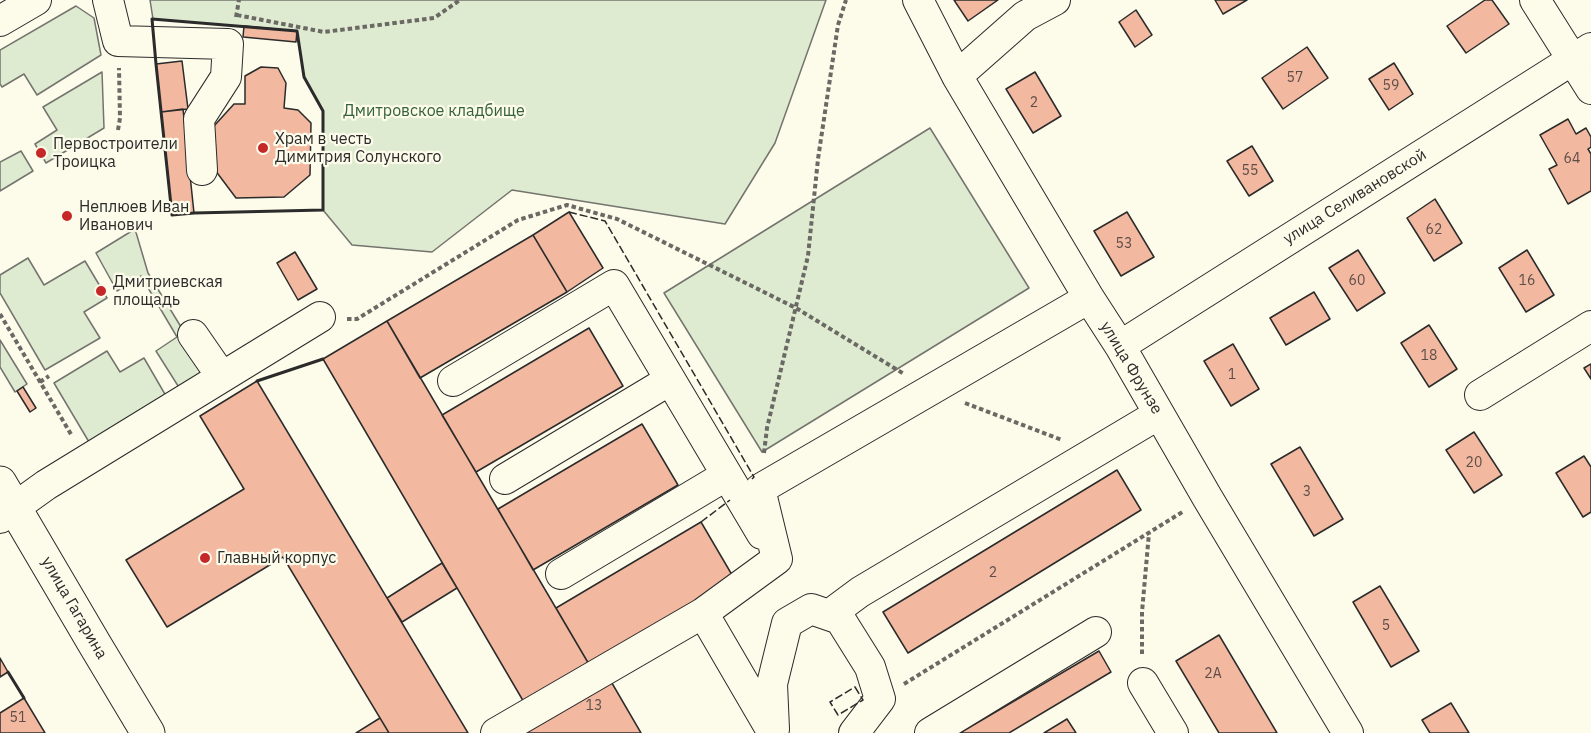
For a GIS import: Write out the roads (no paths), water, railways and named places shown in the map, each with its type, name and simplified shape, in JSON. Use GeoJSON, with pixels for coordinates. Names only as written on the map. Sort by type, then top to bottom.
{"type":"FeatureCollection","features":[{"type":"Feature","properties":{"kind":"main road","name":"улица Гагарина"},"geometry":{"type":"LineString","coordinates":[[5,503],[148,733]]}},
{"type":"Feature","properties":{"kind":"street"},"geometry":{"type":"LineString","coordinates":[[0,21],[36,0]]}},
{"type":"Feature","properties":{"kind":"street"},"geometry":{"type":"LineString","coordinates":[[108,0],[118,41],[228,44],[226,77],[199,119],[202,170]]}},
{"type":"Feature","properties":{"kind":"street","name":"улица Фрунзе"},"geometry":{"type":"LineString","coordinates":[[918,0],[957,76],[1120,346],[1348,733]]}},
{"type":"Feature","properties":{"kind":"street"},"geometry":{"type":"LineString","coordinates":[[957,76],[1025,16],[1055,0]]}},
{"type":"Feature","properties":{"kind":"street"},"geometry":{"type":"LineString","coordinates":[[1535,0],[1582,54],[1591,89]]}},
{"type":"Feature","properties":{"kind":"street","name":"улица Селивановской"},"geometry":{"type":"LineString","coordinates":[[1120,346],[1582,54]]}},
{"type":"Feature","properties":{"kind":"street"},"geometry":{"type":"LineString","coordinates":[[453,381],[614,285],[777,559]]}},
{"type":"Feature","properties":{"kind":"street"},"geometry":{"type":"LineString","coordinates":[[777,559],[760,489],[1089,298]]}},
{"type":"Feature","properties":{"kind":"street"},"geometry":{"type":"LineString","coordinates":[[5,503],[46,485],[320,317]]}},
{"type":"Feature","properties":{"kind":"street"},"geometry":{"type":"LineString","coordinates":[[1480,395],[1591,326]]}},
{"type":"Feature","properties":{"kind":"street"},"geometry":{"type":"LineString","coordinates":[[193,335],[222,377]]}},
{"type":"Feature","properties":{"kind":"street"},"geometry":{"type":"LineString","coordinates":[[505,479],[670,380]]}},
{"type":"Feature","properties":{"kind":"street"},"geometry":{"type":"LineString","coordinates":[[829,615],[860,592],[1159,414]]}},
{"type":"Feature","properties":{"kind":"street"},"geometry":{"type":"LineString","coordinates":[[561,574],[727,475]]}},
{"type":"Feature","properties":{"kind":"street"},"geometry":{"type":"LineString","coordinates":[[496,733],[703,613],[777,559]]}},
{"type":"Feature","properties":{"kind":"street"},"geometry":{"type":"LineString","coordinates":[[774,733],[772,684],[787,623],[811,609],[840,619],[870,667],[880,699],[854,733]]}},
{"type":"Feature","properties":{"kind":"street"},"geometry":{"type":"LineString","coordinates":[[703,613],[774,733]]}},
{"type":"Feature","properties":{"kind":"street"},"geometry":{"type":"LineString","coordinates":[[930,733],[1096,632]]}},
{"type":"Feature","properties":{"kind":"street"},"geometry":{"type":"LineString","coordinates":[[1143,683],[1173,733]]}},
{"type":"Feature","properties":{"kind":"place","name":"Храм в честь Димитрия Солунского"},"geometry":{"type":"Point","coordinates":[263,148]}},
{"type":"Feature","properties":{"kind":"place","name":"Первостроители Троицка"},"geometry":{"type":"Point","coordinates":[41,153]}},
{"type":"Feature","properties":{"kind":"place","name":"Неплюев Иван Иванович"},"geometry":{"type":"Point","coordinates":[67,216]}},
{"type":"Feature","properties":{"kind":"place","name":"Дмитриевская площадь"},"geometry":{"type":"Point","coordinates":[101,291]}},
{"type":"Feature","properties":{"kind":"place","name":"Главный корпус"},"geometry":{"type":"Point","coordinates":[205,558]}},
{"type":"Feature","properties":{"kind":"park label","name":"Дмитровское кладбище"},"geometry":{"type":"Point","coordinates":[434,111]}}]}
